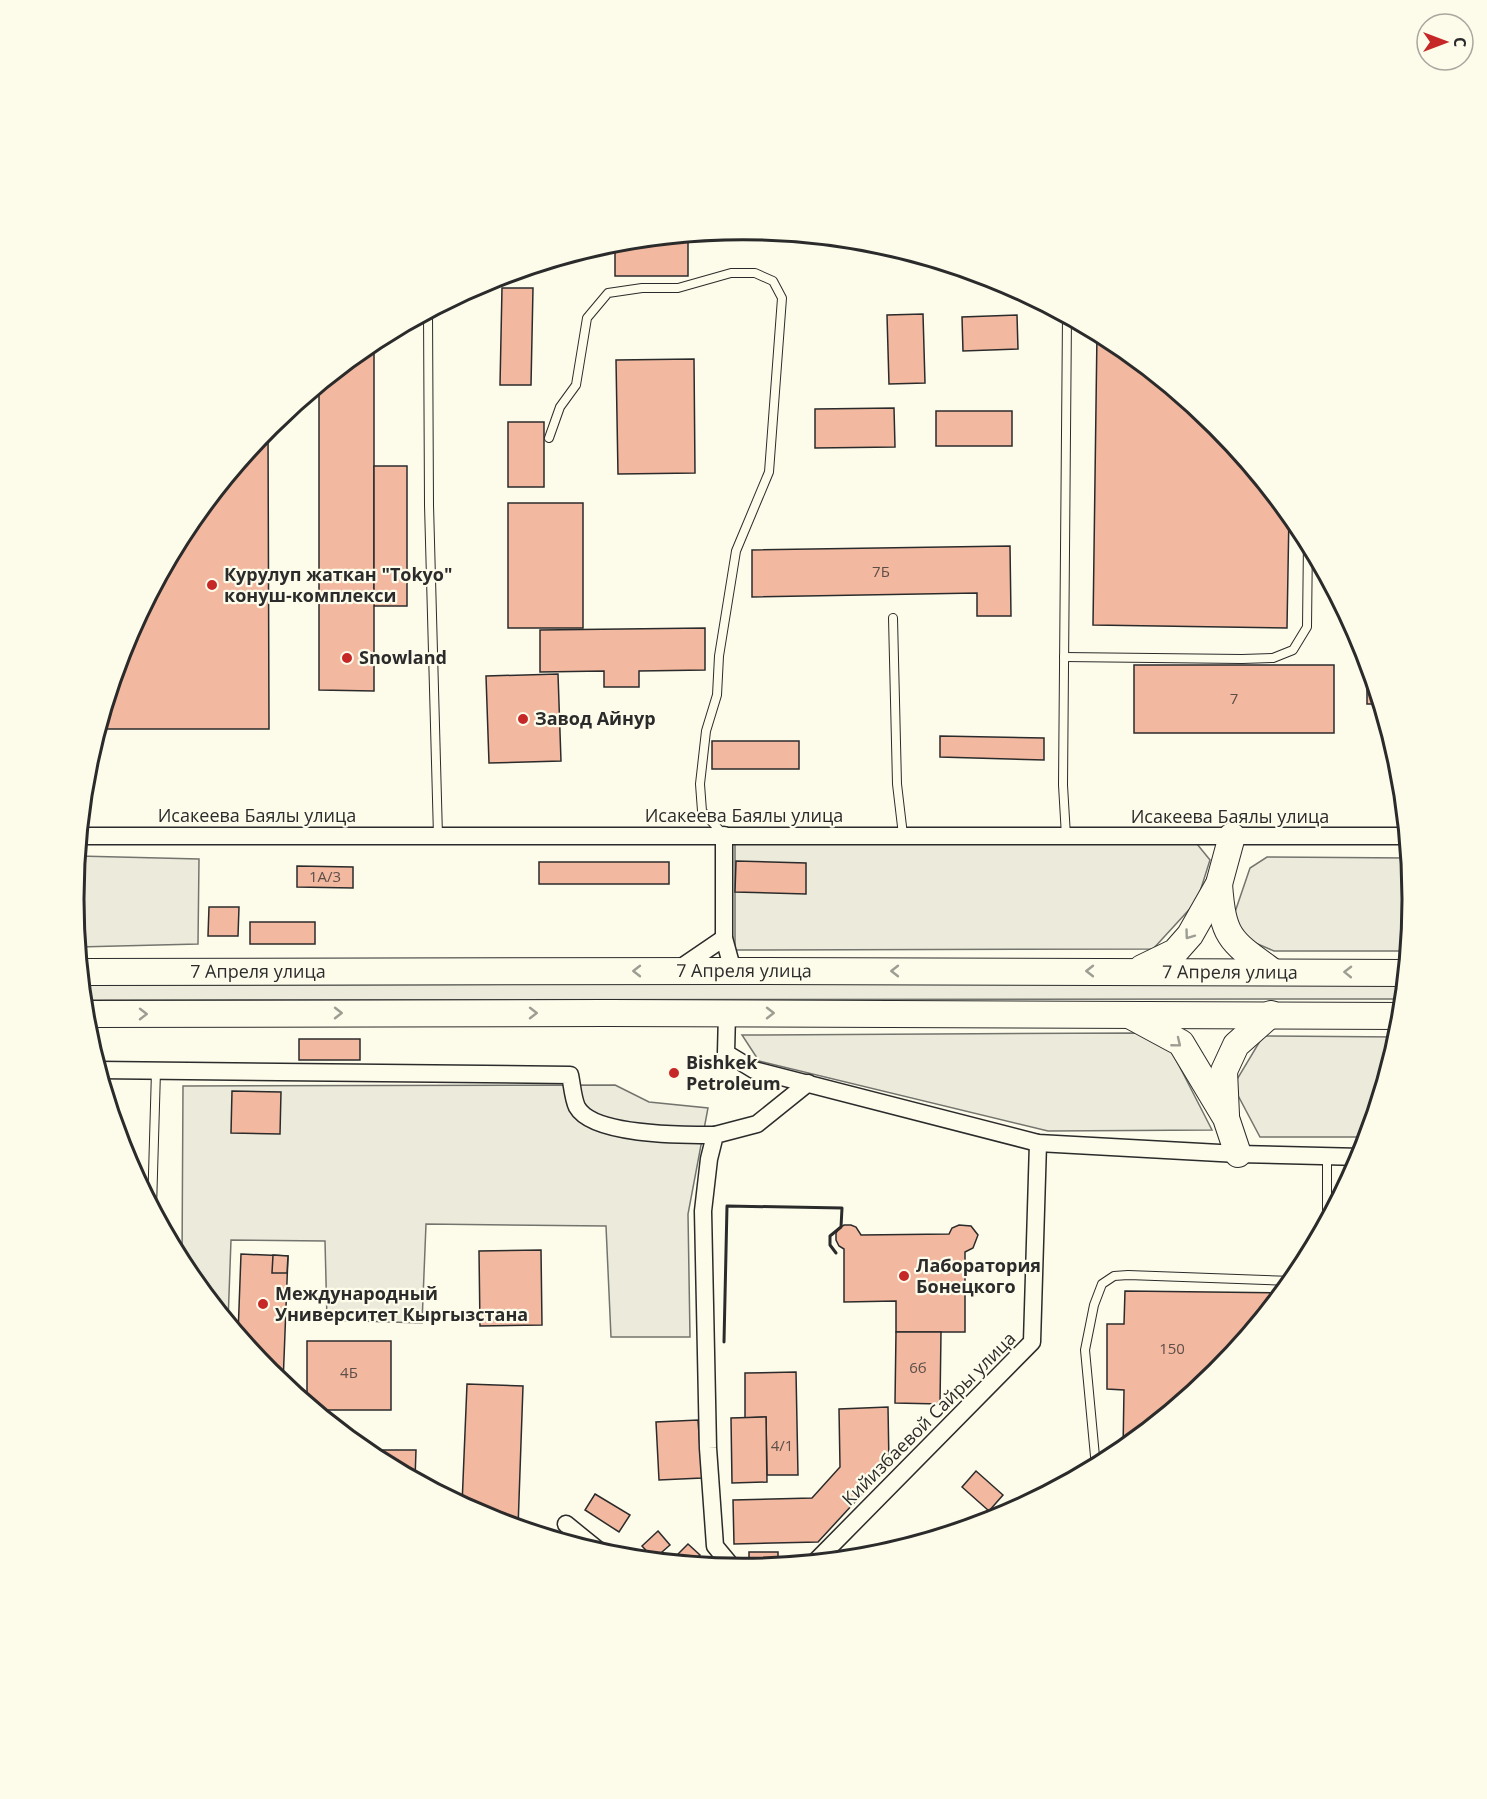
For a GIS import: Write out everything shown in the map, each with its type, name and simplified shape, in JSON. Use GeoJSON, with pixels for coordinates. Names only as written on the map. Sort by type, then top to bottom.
{"type":"FeatureCollection","features":[{"type":"Feature","properties":{"kind":"main road"},"geometry":{"type":"LineString","coordinates":[[1136,971],[1175,952],[1190,935],[1219,884],[1232,836]]}},
{"type":"Feature","properties":{"kind":"main road"},"geometry":{"type":"LineString","coordinates":[[1219,884],[1221,914],[1227,932],[1241,949],[1272,971]]}},
{"type":"Feature","properties":{"kind":"main road","name":"7 Апреля улица"},"geometry":{"type":"LineString","coordinates":[[88,972],[733,970],[1399,973]]}},
{"type":"Feature","properties":{"kind":"main road"},"geometry":{"type":"LineString","coordinates":[[95,1014],[727,1013],[1392,1016]]}},
{"type":"Feature","properties":{"kind":"main road"},"geometry":{"type":"LineString","coordinates":[[1126,1014],[1180,1043],[1226,1118],[1238,1154]]}},
{"type":"Feature","properties":{"kind":"main road"},"geometry":{"type":"LineString","coordinates":[[1226,1118],[1224,1071],[1236,1045],[1271,1014]]}},
{"type":"Feature","properties":{"kind":"street"},"geometry":{"type":"LineString","coordinates":[[724,835],[724,938],[733,970]]}},
{"type":"Feature","properties":{"kind":"street","name":"Исакеева Баялы улица"},"geometry":{"type":"LineString","coordinates":[[87,836],[1400,836]]}},
{"type":"Feature","properties":{"kind":"street"},"geometry":{"type":"LineString","coordinates":[[675,971],[724,938]]}},
{"type":"Feature","properties":{"kind":"street"},"geometry":{"type":"LineString","coordinates":[[727,1013],[726,1053],[754,1070],[1038,1143],[1238,1154],[1351,1157]]}},
{"type":"Feature","properties":{"kind":"street"},"geometry":{"type":"LineString","coordinates":[[106,1070],[570,1075],[578,1107],[594,1121],[634,1132],[715,1135],[757,1124],[780,1108],[808,1083]]}},
{"type":"Feature","properties":{"kind":"street"},"geometry":{"type":"LineString","coordinates":[[715,1135],[709,1159],[703,1211],[708,1448],[714,1546],[725,1559]]}},
{"type":"Feature","properties":{"kind":"street","name":"Кийизбаевой Сайры улица"},"geometry":{"type":"LineString","coordinates":[[823,1554],[1032,1342],[1038,1143]]}},
{"type":"Feature","properties":{"kind":"street"},"geometry":{"type":"LineString","coordinates":[[566,1524],[585,1540]]}},
{"type":"Feature","properties":{"kind":"lane"},"geometry":{"type":"LineString","coordinates":[[549,438],[560,407],[576,385],[587,318],[608,293],[642,288],[678,288],[731,273],[755,273],[773,281],[782,298],[769,472],[736,551],[719,656],[717,695],[706,731],[700,784],[702,811],[724,835]]}},
{"type":"Feature","properties":{"kind":"lane"},"geometry":{"type":"LineString","coordinates":[[428,321],[429,505],[438,836]]}},
{"type":"Feature","properties":{"kind":"lane"},"geometry":{"type":"LineString","coordinates":[[1066,324],[1063,785],[1066,836]]}},
{"type":"Feature","properties":{"kind":"lane"},"geometry":{"type":"LineString","coordinates":[[1064,657],[1252,659],[1273,658],[1293,650],[1307,627],[1308,558]]}},
{"type":"Feature","properties":{"kind":"lane"},"geometry":{"type":"LineString","coordinates":[[893,618],[897,784],[903,835]]}},
{"type":"Feature","properties":{"kind":"lane"},"geometry":{"type":"LineString","coordinates":[[152,1192],[156,1071]]}},
{"type":"Feature","properties":{"kind":"lane"},"geometry":{"type":"LineString","coordinates":[[1327,1157],[1328,1205]]}},
{"type":"Feature","properties":{"kind":"lane"},"geometry":{"type":"LineString","coordinates":[[1095,1457],[1085,1350],[1094,1305],[1102,1284],[1114,1276],[1128,1275],[1282,1281]]}},
{"type":"Feature","properties":{"kind":"shaded area"},"geometry":{"type":"Polygon","coordinates":[[[735,843],[1197,844],[1210,860],[1197,901],[1153,949],[735,950],[735,843]]]}},
{"type":"Feature","properties":{"kind":"shaded area"},"geometry":{"type":"Polygon","coordinates":[[[85,856],[199,859],[198,944],[85,947],[85,856]]]}},
{"type":"Feature","properties":{"kind":"shaded area"},"geometry":{"type":"Polygon","coordinates":[[[1267,857],[1402,858],[1401,951],[1274,951],[1246,939],[1234,915],[1250,868],[1267,857]]]}},
{"type":"Feature","properties":{"kind":"shaded area"},"geometry":{"type":"Polygon","coordinates":[[[1397,983],[1395,999],[92,1000],[90,985],[1397,983]]]}},
{"type":"Feature","properties":{"kind":"shaded area"},"geometry":{"type":"Polygon","coordinates":[[[1137,1033],[1168,1044],[1212,1130],[1048,1131],[759,1061],[742,1035],[1137,1033]]]}},
{"type":"Feature","properties":{"kind":"shaded area"},"geometry":{"type":"Polygon","coordinates":[[[1263,1036],[1388,1037],[1381,1070],[1358,1137],[1260,1137],[1233,1086],[1263,1036]]]}},
{"type":"Feature","properties":{"kind":"shaded area"},"geometry":{"type":"Polygon","coordinates":[[[615,1085],[649,1102],[708,1108],[688,1214],[690,1337],[611,1337],[606,1226],[426,1224],[422,1323],[327,1320],[325,1241],[231,1240],[228,1311],[182,1245],[183,1086],[615,1085]]]}},
{"type":"Feature","properties":{"kind":"building"},"geometry":{"type":"Polygon","coordinates":[[[688,242],[688,276],[615,276],[615,253],[688,242]]]}},
{"type":"Feature","properties":{"kind":"building"},"geometry":{"type":"Polygon","coordinates":[[[502,288],[533,288],[531,385],[500,385],[502,288]]]}},
{"type":"Feature","properties":{"kind":"building"},"geometry":{"type":"Polygon","coordinates":[[[923,314],[925,383],[889,384],[887,315],[923,314]]]}},
{"type":"Feature","properties":{"kind":"building"},"geometry":{"type":"Polygon","coordinates":[[[1017,315],[1018,349],[963,351],[962,317],[1017,315]]]}},
{"type":"Feature","properties":{"kind":"building"},"geometry":{"type":"Polygon","coordinates":[[[1097,343],[1145,376],[1210,433],[1267,498],[1289,528],[1287,628],[1093,625],[1097,343]]]}},
{"type":"Feature","properties":{"kind":"building"},"geometry":{"type":"Polygon","coordinates":[[[374,353],[374,593],[319,593],[319,396],[374,353]]]}},
{"type":"Feature","properties":{"kind":"building"},"geometry":{"type":"Polygon","coordinates":[[[694,359],[695,473],[618,474],[616,360],[694,359]]]}},
{"type":"Feature","properties":{"kind":"building"},"geometry":{"type":"Polygon","coordinates":[[[894,408],[895,447],[815,448],[815,409],[894,408]]]}},
{"type":"Feature","properties":{"kind":"building"},"geometry":{"type":"Polygon","coordinates":[[[936,411],[1012,411],[1012,446],[936,446],[936,411]]]}},
{"type":"Feature","properties":{"kind":"building"},"geometry":{"type":"Polygon","coordinates":[[[508,422],[544,422],[544,487],[508,487],[508,422]]]}},
{"type":"Feature","properties":{"kind":"building","name":"Курулуп жаткан \"Tokyo\" конуш-комплекси"},"geometry":{"type":"Polygon","coordinates":[[[268,443],[269,729],[106,729],[134,647],[172,570],[220,498],[268,443]]]}},
{"type":"Feature","properties":{"kind":"building"},"geometry":{"type":"Polygon","coordinates":[[[374,466],[407,466],[407,606],[374,606],[374,466]]]}},
{"type":"Feature","properties":{"kind":"building"},"geometry":{"type":"Polygon","coordinates":[[[508,503],[583,503],[583,628],[508,628],[508,503]]]}},
{"type":"Feature","properties":{"kind":"building"},"geometry":{"type":"Polygon","coordinates":[[[1010,546],[1011,616],[977,616],[977,593],[752,597],[752,550],[1010,546]]]}},
{"type":"Feature","properties":{"kind":"building"},"geometry":{"type":"Polygon","coordinates":[[[319,593],[374,593],[374,691],[319,690],[319,593]]]}},
{"type":"Feature","properties":{"kind":"building"},"geometry":{"type":"Polygon","coordinates":[[[705,628],[705,670],[639,671],[639,687],[604,687],[604,671],[540,672],[540,630],[705,628]]]}},
{"type":"Feature","properties":{"kind":"building"},"geometry":{"type":"Polygon","coordinates":[[[1134,665],[1334,665],[1334,733],[1134,733],[1134,665]]]}},
{"type":"Feature","properties":{"kind":"building","name":"Завод Айнур"},"geometry":{"type":"Polygon","coordinates":[[[558,674],[561,761],[489,763],[486,676],[558,674]]]}},
{"type":"Feature","properties":{"kind":"building"},"geometry":{"type":"Polygon","coordinates":[[[1367,685],[1373,704],[1367,704],[1367,685]]]}},
{"type":"Feature","properties":{"kind":"building"},"geometry":{"type":"Polygon","coordinates":[[[940,736],[1044,738],[1044,760],[940,757],[940,736]]]}},
{"type":"Feature","properties":{"kind":"building"},"geometry":{"type":"Polygon","coordinates":[[[712,741],[799,741],[799,769],[712,769],[712,741]]]}},
{"type":"Feature","properties":{"kind":"building"},"geometry":{"type":"Polygon","coordinates":[[[736,861],[806,863],[806,894],[735,892],[736,861]]]}},
{"type":"Feature","properties":{"kind":"building"},"geometry":{"type":"Polygon","coordinates":[[[539,862],[669,862],[669,884],[539,884],[539,862]]]}},
{"type":"Feature","properties":{"kind":"building"},"geometry":{"type":"Polygon","coordinates":[[[297,866],[353,867],[353,888],[297,887],[297,866]]]}},
{"type":"Feature","properties":{"kind":"building"},"geometry":{"type":"Polygon","coordinates":[[[209,907],[239,907],[238,936],[208,936],[209,907]]]}},
{"type":"Feature","properties":{"kind":"building"},"geometry":{"type":"Polygon","coordinates":[[[250,922],[315,922],[315,944],[250,944],[250,922]]]}},
{"type":"Feature","properties":{"kind":"building"},"geometry":{"type":"Polygon","coordinates":[[[299,1039],[360,1039],[360,1060],[299,1060],[299,1039]]]}},
{"type":"Feature","properties":{"kind":"building"},"geometry":{"type":"Polygon","coordinates":[[[232,1091],[281,1092],[280,1134],[231,1133],[232,1091]]]}},
{"type":"Feature","properties":{"kind":"building","name":"Лаборатория Бонецкого"},"geometry":{"type":"Polygon","coordinates":[[[844,1225],[856,1227],[861,1235],[949,1234],[952,1228],[959,1225],[971,1226],[978,1235],[973,1248],[965,1252],[965,1332],[896,1332],[896,1301],[844,1302],[844,1249],[836,1240],[836,1233],[844,1225]]]}},
{"type":"Feature","properties":{"kind":"building"},"geometry":{"type":"Polygon","coordinates":[[[541,1250],[542,1325],[480,1326],[479,1251],[541,1250]]]}},
{"type":"Feature","properties":{"kind":"building","name":"Международный Университет Кыргызстана"},"geometry":{"type":"Polygon","coordinates":[[[241,1254],[288,1256],[283,1372],[238,1323],[241,1254]]]}},
{"type":"Feature","properties":{"kind":"building"},"geometry":{"type":"Polygon","coordinates":[[[273,1255],[288,1256],[287,1273],[272,1273],[273,1255]]]}},
{"type":"Feature","properties":{"kind":"building"},"geometry":{"type":"Polygon","coordinates":[[[1125,1291],[1273,1293],[1210,1366],[1145,1423],[1123,1439],[1124,1390],[1107,1389],[1107,1324],[1124,1324],[1125,1291]]]}},
{"type":"Feature","properties":{"kind":"building"},"geometry":{"type":"Polygon","coordinates":[[[896,1332],[941,1332],[940,1404],[895,1403],[896,1332]]]}},
{"type":"Feature","properties":{"kind":"building"},"geometry":{"type":"Polygon","coordinates":[[[307,1341],[391,1341],[391,1410],[327,1410],[307,1393],[307,1341]]]}},
{"type":"Feature","properties":{"kind":"building"},"geometry":{"type":"Polygon","coordinates":[[[796,1372],[798,1475],[767,1475],[766,1417],[745,1418],[745,1373],[796,1372]]]}},
{"type":"Feature","properties":{"kind":"building"},"geometry":{"type":"Polygon","coordinates":[[[467,1384],[523,1386],[518,1519],[462,1496],[467,1384]]]}},
{"type":"Feature","properties":{"kind":"building"},"geometry":{"type":"Polygon","coordinates":[[[888,1407],[889,1465],[818,1542],[734,1544],[733,1500],[812,1498],[840,1467],[839,1409],[888,1407]]]}},
{"type":"Feature","properties":{"kind":"building"},"geometry":{"type":"Polygon","coordinates":[[[766,1417],[767,1482],[732,1483],[731,1418],[766,1417]]]}},
{"type":"Feature","properties":{"kind":"building"},"geometry":{"type":"Polygon","coordinates":[[[698,1420],[702,1478],[659,1480],[656,1422],[698,1420]]]}},
{"type":"Feature","properties":{"kind":"building"},"geometry":{"type":"Polygon","coordinates":[[[380,1450],[416,1450],[415,1472],[380,1450]]]}},
{"type":"Feature","properties":{"kind":"building"},"geometry":{"type":"Polygon","coordinates":[[[976,1471],[1003,1495],[989,1511],[962,1487],[976,1471]]]}},
{"type":"Feature","properties":{"kind":"building"},"geometry":{"type":"Polygon","coordinates":[[[595,1494],[630,1515],[619,1532],[585,1510],[595,1494]]]}},
{"type":"Feature","properties":{"kind":"building"},"geometry":{"type":"Polygon","coordinates":[[[658,1531],[670,1545],[660,1553],[647,1551],[642,1546],[658,1531]]]}},
{"type":"Feature","properties":{"kind":"building"},"geometry":{"type":"Polygon","coordinates":[[[688,1544],[700,1555],[697,1558],[677,1555],[688,1544]]]}},
{"type":"Feature","properties":{"kind":"building"},"geometry":{"type":"Polygon","coordinates":[[[749,1552],[778,1552],[778,1558],[749,1559],[749,1552]]]}},
{"type":"Feature","properties":{"kind":"wall"},"geometry":{"type":"LineString","coordinates":[[724,1342],[727,1206],[842,1208],[841,1227],[830,1236],[830,1245],[836,1253]]}},
{"type":"Feature","properties":{"kind":"place","name":"Курулуп жаткан \"Tokyo\" конуш-комплекси"},"geometry":{"type":"Point","coordinates":[212,585]}},
{"type":"Feature","properties":{"kind":"place","name":"Snowland"},"geometry":{"type":"Point","coordinates":[347,658]}},
{"type":"Feature","properties":{"kind":"place","name":"Завод Айнур"},"geometry":{"type":"Point","coordinates":[523,719]}},
{"type":"Feature","properties":{"kind":"place","name":"Bishkek Petroleum"},"geometry":{"type":"Point","coordinates":[674,1073]}},
{"type":"Feature","properties":{"kind":"place","name":"Лаборатория Бонецкого"},"geometry":{"type":"Point","coordinates":[904,1276]}},
{"type":"Feature","properties":{"kind":"place","name":"Международный Университет Кыргызстана"},"geometry":{"type":"Point","coordinates":[263,1304]}}]}
